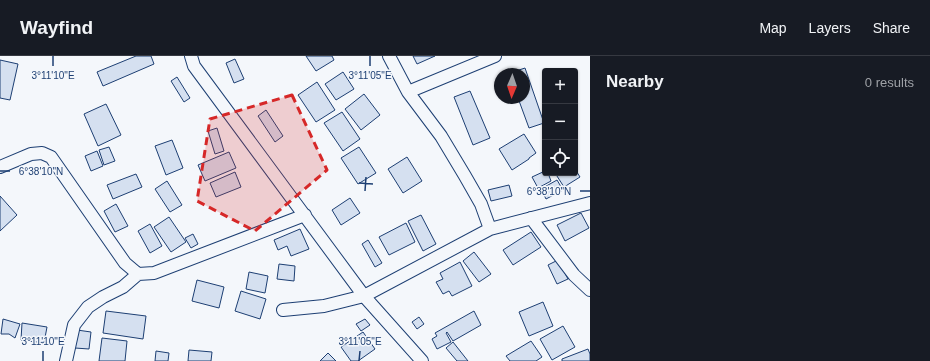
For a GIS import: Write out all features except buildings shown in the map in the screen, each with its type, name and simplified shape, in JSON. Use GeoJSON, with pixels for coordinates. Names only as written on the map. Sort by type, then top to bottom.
{"type":"FeatureCollection","features":[{"type":"Feature","properties":{"kind":"street"},"geometry":{"type":"LineString","coordinates":[[191,56],[194,66],[364,296],[422,361]]}},
{"type":"Feature","properties":{"kind":"street"},"geometry":{"type":"LineString","coordinates":[[389,56],[408,92],[441,136],[481,204],[490,229]]}},
{"type":"Feature","properties":{"kind":"street"},"geometry":{"type":"LineString","coordinates":[[408,92],[496,56]]}},
{"type":"Feature","properties":{"kind":"street"},"geometry":{"type":"LineString","coordinates":[[0,167],[31,154],[42,153],[51,157],[125,263],[138,274]]}},
{"type":"Feature","properties":{"kind":"street"},"geometry":{"type":"LineString","coordinates":[[283,310],[324,306],[364,296],[490,229],[590,203]]}},
{"type":"Feature","properties":{"kind":"street"},"geometry":{"type":"LineString","coordinates":[[66,361],[74,325],[88,307],[122,287],[138,274],[154,273],[305,215]]}},
{"type":"Feature","properties":{"kind":"street"},"geometry":{"type":"LineString","coordinates":[[531,218],[574,275],[590,290]]}},
{"type":"Feature","properties":{"kind":"highlighted area"},"geometry":{"type":"Polygon","coordinates":[[[292,95],[327,170],[255,231],[197,201],[210,119],[292,95]]]}}]}
